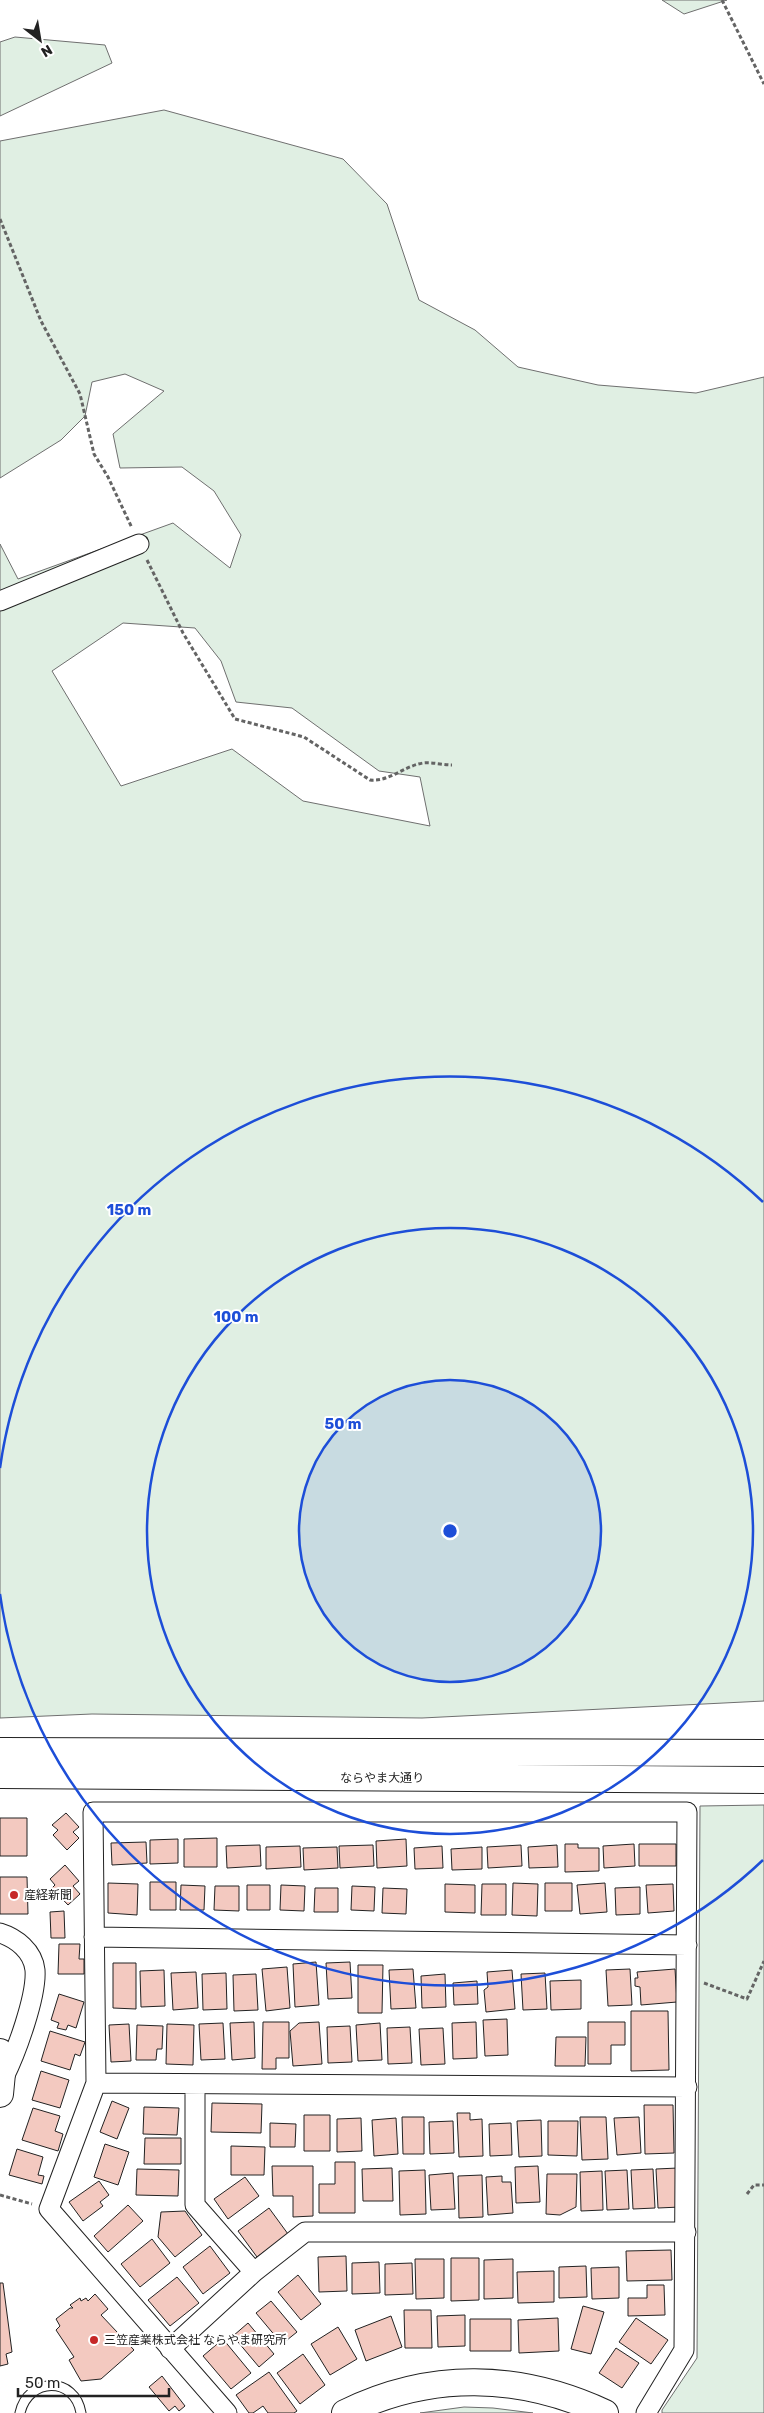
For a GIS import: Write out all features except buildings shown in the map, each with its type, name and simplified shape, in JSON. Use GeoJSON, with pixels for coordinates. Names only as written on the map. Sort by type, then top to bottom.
{"type":"FeatureCollection","features":[{"type":"Feature","properties":{"kind":"street"},"geometry":{"type":"LineString","coordinates":[[0,601],[139,544]]}},
{"type":"Feature","properties":{"kind":"street","name":"ならやま大通り"},"geometry":{"type":"LineString","coordinates":[[0,1751],[764,1753]]}},
{"type":"Feature","properties":{"kind":"street","name":"ならやま大通り"},"geometry":{"type":"LineString","coordinates":[[0,1776],[764,1780]]}},
{"type":"Feature","properties":{"kind":"street"},"geometry":{"type":"LineString","coordinates":[[227,2413],[49,2209],[96,2083],[93,1812],[688,1812],[684,2350],[646,2413]]}},
{"type":"Feature","properties":{"kind":"street"},"geometry":{"type":"LineString","coordinates":[[0,1932],[20,1943],[32,1961],[35,1970],[34,1984],[17,2049],[1,2088]]}},
{"type":"Feature","properties":{"kind":"street"},"geometry":{"type":"LineString","coordinates":[[94,1938],[687,1944]]}},
{"type":"Feature","properties":{"kind":"street"},"geometry":{"type":"LineString","coordinates":[[0,2052],[3,2063],[1,2088]]}},
{"type":"Feature","properties":{"kind":"street"},"geometry":{"type":"LineString","coordinates":[[96,2083],[687,2086]]}},
{"type":"Feature","properties":{"kind":"street"},"geometry":{"type":"LineString","coordinates":[[195,2085],[195,2205],[254,2272]]}},
{"type":"Feature","properties":{"kind":"street"},"geometry":{"type":"LineString","coordinates":[[170,2349],[254,2272],[304,2232],[686,2232]]}},
{"type":"Feature","properties":{"kind":"street"},"geometry":{"type":"LineString","coordinates":[[345,2413],[392,2394],[424,2386],[478,2381],[541,2390],[565,2397],[605,2413]]}},
{"type":"Feature","properties":{"kind":"lane"},"geometry":{"type":"LineString","coordinates":[[20,2413],[26,2398],[34,2391],[51,2386],[62,2388],[72,2394],[80,2407],[80,2413]]}},
{"type":"Feature","properties":{"kind":"path"},"geometry":{"type":"LineString","coordinates":[[722,0],[764,84]]}},
{"type":"Feature","properties":{"kind":"path"},"geometry":{"type":"LineString","coordinates":[[0,219],[41,322],[80,394],[94,454],[108,477],[183,633],[236,719],[304,737],[370,780],[379,781],[409,767],[424,763],[452,765]]}},
{"type":"Feature","properties":{"kind":"path"},"geometry":{"type":"LineString","coordinates":[[687,1976],[747,1999],[764,1961]]}},
{"type":"Feature","properties":{"kind":"path"},"geometry":{"type":"LineString","coordinates":[[747,2194],[754,2185],[764,2185]]}},
{"type":"Feature","properties":{"kind":"path"},"geometry":{"type":"LineString","coordinates":[[0,2194],[49,2209]]}},
{"type":"Feature","properties":{"kind":"green space"},"geometry":{"type":"Polygon","coordinates":[[[662,0],[727,0],[684,14],[662,0]]]}},
{"type":"Feature","properties":{"kind":"green space"},"geometry":{"type":"Polygon","coordinates":[[[15,37],[105,45],[112,63],[0,116],[0,42],[15,37]]]}},
{"type":"Feature","properties":{"kind":"green space"},"geometry":{"type":"Polygon","coordinates":[[[164,110],[343,159],[387,204],[419,300],[475,330],[518,367],[598,385],[696,393],[764,377],[764,1701],[422,1718],[92,1714],[0,1718],[0,544],[18,579],[173,523],[230,568],[241,535],[214,491],[182,467],[120,468],[113,434],[164,391],[125,374],[92,382],[85,416],[61,440],[0,478],[0,141],[164,110]],[[123,623],[52,671],[121,786],[232,749],[303,801],[430,826],[420,777],[379,771],[292,708],[236,702],[221,661],[195,628],[123,623]]]}},
{"type":"Feature","properties":{"kind":"green space"},"geometry":{"type":"Polygon","coordinates":[[[764,1805],[764,2413],[662,2413],[662,2410],[697,2358],[700,1806],[764,1805]]]}},
{"type":"Feature","properties":{"kind":"green space"},"geometry":{"type":"Polygon","coordinates":[[[464,2407],[493,2408],[533,2413],[420,2413],[464,2407]]]}},
{"type":"Feature","properties":{"kind":"place","name":"産経新聞"},"geometry":{"type":"Point","coordinates":[14,1895]}},
{"type":"Feature","properties":{"kind":"place","name":"三笠産業株式会社 ならやま研究所"},"geometry":{"type":"Point","coordinates":[94,2340]}}]}
